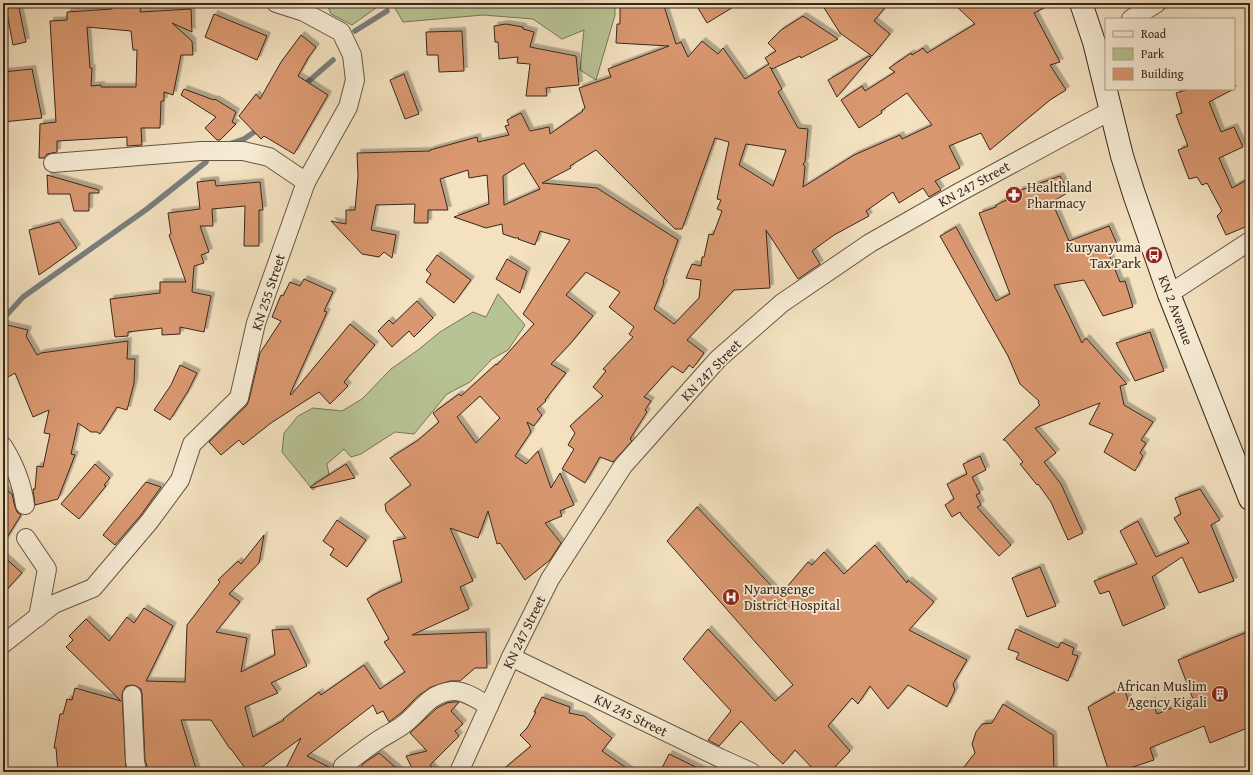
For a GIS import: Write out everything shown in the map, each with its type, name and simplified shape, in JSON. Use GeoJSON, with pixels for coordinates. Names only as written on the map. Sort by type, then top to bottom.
{"type":"FeatureCollection","features":[{"type":"Feature","properties":{"kind":"main road","name":"KN 2 Avenue"},"geometry":{"type":"LineString","coordinates":[[1081,3],[1100,38],[1105,74]]}},
{"type":"Feature","properties":{"kind":"main road","name":"KN 2 Avenue"},"geometry":{"type":"LineString","coordinates":[[1107,90],[1110,111],[1122,156],[1169,294],[1250,499]]}},
{"type":"Feature","properties":{"kind":"street","name":"KN 255 Street"},"geometry":{"type":"LineString","coordinates":[[38,617],[54,604],[93,588],[149,522],[180,480],[192,444],[239,398],[256,323],[306,182],[348,107],[355,80],[352,55],[341,32],[304,12],[276,3]]}},
{"type":"Feature","properties":{"kind":"street"},"geometry":{"type":"LineString","coordinates":[[1133,18],[1157,3]]}},
{"type":"Feature","properties":{"kind":"street","name":"KN 247 Street"},"geometry":{"type":"LineString","coordinates":[[459,772],[511,657],[550,579],[623,466],[718,359],[782,303],[870,243],[958,192],[1110,111]]}},
{"type":"Feature","properties":{"kind":"street"},"geometry":{"type":"LineString","coordinates":[[53,163],[201,151],[243,151],[269,157],[306,182]]}},
{"type":"Feature","properties":{"kind":"street"},"geometry":{"type":"LineString","coordinates":[[1169,294],[1250,241]]}},
{"type":"Feature","properties":{"kind":"street"},"geometry":{"type":"LineString","coordinates":[[3,446],[14,464],[23,490],[25,505]]}},
{"type":"Feature","properties":{"kind":"street"},"geometry":{"type":"LineString","coordinates":[[3,644],[38,617],[47,569],[26,538]]}},
{"type":"Feature","properties":{"kind":"street","name":"KN 245 Street"},"geometry":{"type":"LineString","coordinates":[[511,657],[716,765],[751,772]]}},
{"type":"Feature","properties":{"kind":"street"},"geometry":{"type":"LineString","coordinates":[[343,766],[375,742],[403,725],[414,716],[425,703],[436,696],[452,691],[460,692],[489,706]]}},
{"type":"Feature","properties":{"kind":"street"},"geometry":{"type":"LineString","coordinates":[[132,695],[135,761],[137,772]]}},
{"type":"Feature","properties":{"kind":"green space"},"geometry":{"type":"Polygon","coordinates":[[[316,3],[383,3],[352,25],[331,14],[328,7],[316,3]]]}},
{"type":"Feature","properties":{"kind":"green space"},"geometry":{"type":"Polygon","coordinates":[[[392,3],[615,3],[615,15],[596,80],[580,70],[584,30],[562,39],[533,19],[483,15],[403,22],[392,3]]]}},
{"type":"Feature","properties":{"kind":"green space"},"geometry":{"type":"Polygon","coordinates":[[[498,294],[525,325],[508,350],[492,359],[470,382],[447,394],[414,434],[395,432],[361,454],[351,457],[344,449],[327,464],[329,475],[313,490],[282,452],[284,433],[298,416],[313,408],[342,411],[362,399],[391,369],[440,332],[473,312],[486,317],[498,294]]]}},
{"type":"Feature","properties":{"kind":"building"},"geometry":{"type":"Polygon","coordinates":[[[5,3],[18,3],[26,42],[13,45],[5,3]]]}},
{"type":"Feature","properties":{"kind":"building"},"geometry":{"type":"Polygon","coordinates":[[[112,3],[141,4],[140,12],[191,9],[192,32],[172,23],[192,41],[193,55],[181,55],[173,95],[164,92],[164,101],[161,101],[160,128],[141,128],[142,145],[127,146],[127,137],[57,141],[57,152],[47,154],[44,158],[39,158],[40,124],[56,122],[50,21],[67,20],[67,12],[112,9],[112,3]],[[87,27],[90,68],[92,68],[91,86],[101,85],[101,87],[136,87],[137,50],[133,50],[131,31],[87,27]]]}},
{"type":"Feature","properties":{"kind":"building"},"geometry":{"type":"Polygon","coordinates":[[[620,3],[663,3],[676,44],[681,42],[688,57],[702,41],[718,54],[723,48],[745,79],[769,64],[765,58],[776,51],[768,43],[781,30],[803,16],[838,39],[801,58],[800,56],[772,69],[770,67],[782,89],[778,92],[798,128],[808,129],[805,162],[803,164],[805,167],[803,187],[854,155],[900,135],[902,139],[932,125],[907,93],[881,111],[882,113],[859,128],[841,100],[862,86],[865,91],[895,72],[889,68],[911,53],[912,55],[923,48],[927,53],[975,24],[953,3],[1054,3],[1034,13],[1060,62],[1050,65],[1066,90],[1050,100],[990,150],[981,133],[949,146],[960,168],[935,181],[941,190],[929,197],[923,188],[899,203],[893,192],[866,211],[869,216],[834,235],[812,251],[820,264],[798,279],[766,230],[770,288],[734,290],[687,340],[704,353],[693,368],[689,365],[683,373],[672,366],[644,397],[651,401],[645,410],[647,412],[630,439],[632,441],[613,462],[600,457],[585,483],[562,469],[574,449],[568,445],[575,433],[570,426],[603,396],[593,387],[606,371],[603,369],[633,337],[629,334],[634,327],[609,307],[620,292],[586,272],[566,295],[593,316],[551,364],[566,373],[545,400],[546,401],[537,409],[542,415],[534,426],[527,422],[531,432],[515,456],[526,464],[538,451],[551,488],[560,473],[574,505],[560,511],[562,516],[545,523],[561,543],[550,560],[525,580],[500,543],[497,544],[488,511],[478,538],[450,528],[473,581],[460,587],[469,609],[412,635],[486,632],[487,668],[475,668],[460,681],[450,681],[431,687],[418,696],[402,712],[389,722],[383,711],[377,714],[373,705],[307,756],[333,769],[334,772],[284,772],[301,738],[255,772],[248,772],[230,749],[211,720],[181,720],[197,772],[149,772],[145,760],[142,694],[141,689],[132,685],[126,686],[122,695],[126,770],[111,772],[58,772],[56,748],[54,748],[60,714],[63,714],[67,699],[72,700],[75,688],[121,701],[66,647],[73,640],[69,636],[86,619],[109,641],[127,617],[134,623],[144,608],[173,626],[146,681],[185,682],[187,625],[220,582],[218,580],[238,561],[241,564],[264,535],[259,563],[229,594],[240,602],[216,632],[247,638],[241,672],[275,655],[272,630],[289,629],[307,666],[271,683],[278,693],[245,707],[253,737],[284,720],[283,719],[319,692],[321,695],[364,665],[380,689],[405,672],[384,642],[389,639],[367,599],[402,582],[393,541],[406,538],[386,511],[385,504],[411,485],[390,458],[417,441],[439,422],[433,413],[459,394],[461,396],[496,364],[497,365],[534,324],[523,314],[570,240],[540,231],[535,245],[518,239],[519,238],[503,234],[502,224],[486,228],[454,217],[489,204],[487,175],[469,178],[468,170],[440,179],[448,210],[428,210],[428,223],[414,223],[415,204],[376,205],[371,230],[396,235],[392,258],[384,252],[379,257],[362,254],[331,221],[346,224],[346,210],[355,210],[358,176],[357,153],[430,151],[477,137],[478,142],[509,135],[505,126],[509,125],[507,120],[521,113],[530,131],[549,127],[550,134],[583,111],[582,110],[585,108],[579,88],[611,77],[608,69],[669,46],[616,43],[617,24],[620,24],[620,3]],[[715,138],[682,229],[675,229],[596,150],[570,166],[571,168],[542,183],[597,188],[678,240],[654,309],[674,324],[699,298],[701,280],[686,278],[692,264],[701,266],[702,257],[704,257],[709,234],[713,235],[722,211],[717,209],[721,200],[717,199],[729,142],[715,138]],[[746,144],[739,165],[773,186],[786,150],[746,144]],[[524,163],[503,176],[504,205],[540,189],[524,163]],[[480,396],[457,417],[476,443],[500,418],[480,396]]]}},
{"type":"Feature","properties":{"kind":"building"},"geometry":{"type":"Polygon","coordinates":[[[695,3],[740,3],[707,23],[695,3]]]}},
{"type":"Feature","properties":{"kind":"building"},"geometry":{"type":"Polygon","coordinates":[[[821,3],[889,3],[874,21],[890,34],[872,56],[840,33],[821,3]]]}},
{"type":"Feature","properties":{"kind":"building"},"geometry":{"type":"Polygon","coordinates":[[[214,14],[267,36],[257,60],[205,37],[214,14]]]}},
{"type":"Feature","properties":{"kind":"building"},"geometry":{"type":"Polygon","coordinates":[[[506,24],[523,27],[523,29],[534,32],[530,47],[576,56],[579,85],[546,88],[547,96],[526,96],[530,64],[517,63],[518,57],[499,59],[498,42],[495,42],[494,26],[506,24]]]}},
{"type":"Feature","properties":{"kind":"building"},"geometry":{"type":"Polygon","coordinates":[[[462,31],[464,71],[439,72],[438,55],[427,55],[426,32],[462,31]]]}},
{"type":"Feature","properties":{"kind":"building"},"geometry":{"type":"Polygon","coordinates":[[[301,35],[316,47],[298,76],[328,95],[294,154],[264,136],[261,139],[239,116],[256,94],[260,99],[281,62],[301,35]]]}},
{"type":"Feature","properties":{"kind":"building"},"geometry":{"type":"Polygon","coordinates":[[[869,56],[871,57],[837,97],[828,80],[869,56]]]}},
{"type":"Feature","properties":{"kind":"building"},"geometry":{"type":"Polygon","coordinates":[[[32,69],[42,118],[3,122],[3,72],[32,69]]]}},
{"type":"Feature","properties":{"kind":"building"},"geometry":{"type":"Polygon","coordinates":[[[404,74],[419,114],[405,119],[390,80],[404,74]]]}},
{"type":"Feature","properties":{"kind":"building"},"geometry":{"type":"Polygon","coordinates":[[[184,89],[214,100],[215,99],[236,112],[232,122],[236,124],[220,140],[217,140],[205,128],[216,117],[181,95],[184,89]]]}},
{"type":"Feature","properties":{"kind":"building"},"geometry":{"type":"Polygon","coordinates":[[[1186,90],[1232,90],[1209,102],[1221,132],[1234,127],[1243,147],[1219,158],[1232,188],[1250,178],[1250,225],[1226,235],[1217,216],[1222,211],[1207,183],[1202,185],[1197,177],[1189,179],[1178,150],[1188,146],[1176,115],[1182,113],[1176,93],[1186,90]]]}},
{"type":"Feature","properties":{"kind":"building"},"geometry":{"type":"Polygon","coordinates":[[[47,175],[99,190],[99,193],[89,193],[89,211],[74,211],[70,194],[48,194],[47,175]]]}},
{"type":"Feature","properties":{"kind":"building"},"geometry":{"type":"Polygon","coordinates":[[[1060,176],[1069,192],[1052,202],[1069,241],[1109,226],[1117,244],[1106,247],[1120,282],[1125,281],[1133,307],[1103,316],[1084,280],[1054,285],[1082,343],[1086,338],[1127,384],[1120,386],[1124,405],[1153,422],[1141,440],[1146,443],[1140,453],[1143,456],[1135,471],[1104,452],[1113,434],[1089,424],[1100,403],[1035,428],[1056,453],[1044,462],[1061,484],[1083,533],[1068,540],[1051,502],[1038,484],[1037,485],[1020,464],[1023,462],[1005,440],[1003,440],[1040,405],[1038,403],[1039,401],[1020,384],[1008,356],[940,236],[956,227],[996,301],[1010,294],[979,213],[996,207],[996,205],[1019,194],[1018,191],[1060,176]]]}},
{"type":"Feature","properties":{"kind":"building"},"geometry":{"type":"Polygon","coordinates":[[[215,180],[216,186],[260,182],[263,210],[259,210],[259,246],[244,246],[245,206],[212,209],[213,226],[200,226],[209,252],[201,255],[204,263],[194,266],[192,292],[211,296],[204,332],[180,327],[180,334],[162,335],[162,328],[128,332],[128,336],[115,337],[110,299],[160,293],[160,282],[186,282],[169,235],[171,234],[168,213],[200,209],[197,182],[215,180]]]}},
{"type":"Feature","properties":{"kind":"building"},"geometry":{"type":"Polygon","coordinates":[[[59,222],[77,248],[39,275],[29,230],[59,222]]]}},
{"type":"Feature","properties":{"kind":"building"},"geometry":{"type":"Polygon","coordinates":[[[437,255],[471,280],[454,303],[426,282],[431,274],[426,270],[437,255]]]}},
{"type":"Feature","properties":{"kind":"building"},"geometry":{"type":"Polygon","coordinates":[[[507,259],[527,271],[520,293],[496,279],[507,259]]]}},
{"type":"Feature","properties":{"kind":"building"},"geometry":{"type":"Polygon","coordinates":[[[304,279],[333,292],[324,311],[327,312],[290,394],[291,395],[350,324],[375,345],[344,382],[348,386],[330,404],[319,392],[271,423],[243,445],[239,440],[221,455],[209,442],[247,405],[260,353],[281,321],[272,317],[281,295],[283,296],[290,282],[300,286],[304,279]]]}},
{"type":"Feature","properties":{"kind":"building"},"geometry":{"type":"Polygon","coordinates":[[[417,301],[433,318],[414,337],[409,331],[392,347],[378,331],[389,320],[393,324],[417,301]]]}},
{"type":"Feature","properties":{"kind":"building"},"geometry":{"type":"Polygon","coordinates":[[[3,324],[28,330],[26,336],[37,355],[41,353],[128,341],[127,359],[135,359],[134,383],[127,410],[117,407],[100,434],[97,432],[91,432],[78,423],[71,454],[75,455],[58,499],[35,505],[33,489],[35,489],[37,466],[43,467],[50,434],[44,433],[49,410],[33,417],[15,373],[3,380],[3,324]]]}},
{"type":"Feature","properties":{"kind":"building"},"geometry":{"type":"Polygon","coordinates":[[[1150,332],[1164,371],[1135,381],[1116,343],[1150,332]]]}},
{"type":"Feature","properties":{"kind":"building"},"geometry":{"type":"Polygon","coordinates":[[[180,365],[197,373],[170,420],[154,410],[171,385],[180,365]]]}},
{"type":"Feature","properties":{"kind":"building"},"geometry":{"type":"Polygon","coordinates":[[[980,456],[986,470],[972,477],[980,493],[976,495],[981,505],[977,507],[1011,545],[999,556],[960,512],[952,517],[945,505],[954,499],[947,484],[967,474],[963,464],[980,456]]]}},
{"type":"Feature","properties":{"kind":"building"},"geometry":{"type":"Polygon","coordinates":[[[95,464],[110,478],[104,485],[106,486],[79,519],[61,504],[95,464]]]}},
{"type":"Feature","properties":{"kind":"building"},"geometry":{"type":"Polygon","coordinates":[[[346,464],[355,478],[310,487],[346,464]]]}},
{"type":"Feature","properties":{"kind":"building"},"geometry":{"type":"Polygon","coordinates":[[[146,482],[161,487],[141,515],[115,545],[103,535],[146,482]]]}},
{"type":"Feature","properties":{"kind":"building"},"geometry":{"type":"Polygon","coordinates":[[[3,488],[12,494],[17,512],[21,515],[3,544],[3,488]]]}},
{"type":"Feature","properties":{"kind":"building"},"geometry":{"type":"Polygon","coordinates":[[[1200,489],[1220,520],[1211,525],[1234,581],[1199,593],[1182,557],[1152,577],[1165,608],[1123,626],[1109,591],[1100,594],[1094,581],[1137,564],[1120,531],[1138,521],[1156,557],[1189,543],[1174,518],[1181,514],[1175,498],[1200,489]]]}},
{"type":"Feature","properties":{"kind":"building"},"geometry":{"type":"Polygon","coordinates":[[[697,507],[780,595],[808,562],[812,565],[824,552],[844,574],[875,545],[907,583],[908,580],[934,602],[909,630],[967,660],[953,684],[955,690],[947,707],[908,685],[888,709],[870,686],[858,704],[852,698],[828,726],[850,751],[830,772],[816,772],[795,750],[783,764],[741,721],[719,746],[708,740],[731,711],[683,659],[708,629],[775,701],[793,685],[667,541],[697,507]]]}},
{"type":"Feature","properties":{"kind":"building"},"geometry":{"type":"Polygon","coordinates":[[[337,520],[366,540],[347,567],[330,555],[334,549],[323,541],[337,520]]]}},
{"type":"Feature","properties":{"kind":"building"},"geometry":{"type":"Polygon","coordinates":[[[3,556],[22,573],[3,594],[3,556]]]}},
{"type":"Feature","properties":{"kind":"building"},"geometry":{"type":"Polygon","coordinates":[[[1040,567],[1056,606],[1027,617],[1012,578],[1040,567]]]}},
{"type":"Feature","properties":{"kind":"building"},"geometry":{"type":"Polygon","coordinates":[[[1016,629],[1058,648],[1061,642],[1074,648],[1072,654],[1078,656],[1068,681],[1016,659],[1019,653],[1008,649],[1016,629]]]}},
{"type":"Feature","properties":{"kind":"building"},"geometry":{"type":"Polygon","coordinates":[[[1250,631],[1250,727],[1210,743],[1204,726],[1150,748],[1154,760],[1118,772],[1109,772],[1088,707],[1124,687],[1131,710],[1152,701],[1157,714],[1193,699],[1178,660],[1250,631]]]}},
{"type":"Feature","properties":{"kind":"building"},"geometry":{"type":"Polygon","coordinates":[[[542,697],[570,707],[569,713],[584,716],[612,738],[602,751],[632,772],[500,772],[531,746],[520,735],[527,728],[542,697]]]}},
{"type":"Feature","properties":{"kind":"building"},"geometry":{"type":"Polygon","coordinates":[[[453,702],[459,702],[451,711],[463,724],[455,731],[459,736],[430,765],[437,772],[414,772],[406,756],[427,751],[410,733],[437,708],[453,702]]]}},
{"type":"Feature","properties":{"kind":"building"},"geometry":{"type":"Polygon","coordinates":[[[1003,704],[1053,735],[1054,772],[960,772],[975,753],[972,744],[976,732],[982,724],[992,723],[1003,704]]]}},
{"type":"Feature","properties":{"kind":"building"},"geometry":{"type":"Polygon","coordinates":[[[379,753],[401,772],[357,772],[364,763],[379,753]]]}},
{"type":"Feature","properties":{"kind":"building"},"geometry":{"type":"Polygon","coordinates":[[[669,754],[706,772],[660,772],[669,754]]]}},
{"type":"Feature","properties":{"kind":"waterway"},"geometry":{"type":"LineString","coordinates":[[355,31],[387,11]]}},
{"type":"Feature","properties":{"kind":"waterway"},"geometry":{"type":"LineString","coordinates":[[302,87],[333,60]]}},
{"type":"Feature","properties":{"kind":"waterway"},"geometry":{"type":"LineString","coordinates":[[229,144],[244,139],[260,128]]}},
{"type":"Feature","properties":{"kind":"waterway"},"geometry":{"type":"LineString","coordinates":[[3,319],[23,297],[147,209],[206,162]]}},
{"type":"Feature","properties":{"kind":"place","name":"Healthland Pharmacy"},"geometry":{"type":"Point","coordinates":[1014,195]}},
{"type":"Feature","properties":{"kind":"place","name":"Kuryanyuma Tax Park"},"geometry":{"type":"Point","coordinates":[1154,255]}},
{"type":"Feature","properties":{"kind":"place","name":"Nyarugenge District Hospital"},"geometry":{"type":"Point","coordinates":[731,597]}},
{"type":"Feature","properties":{"kind":"place","name":"African Muslim Agency Kigali"},"geometry":{"type":"Point","coordinates":[1220,694]}}]}
